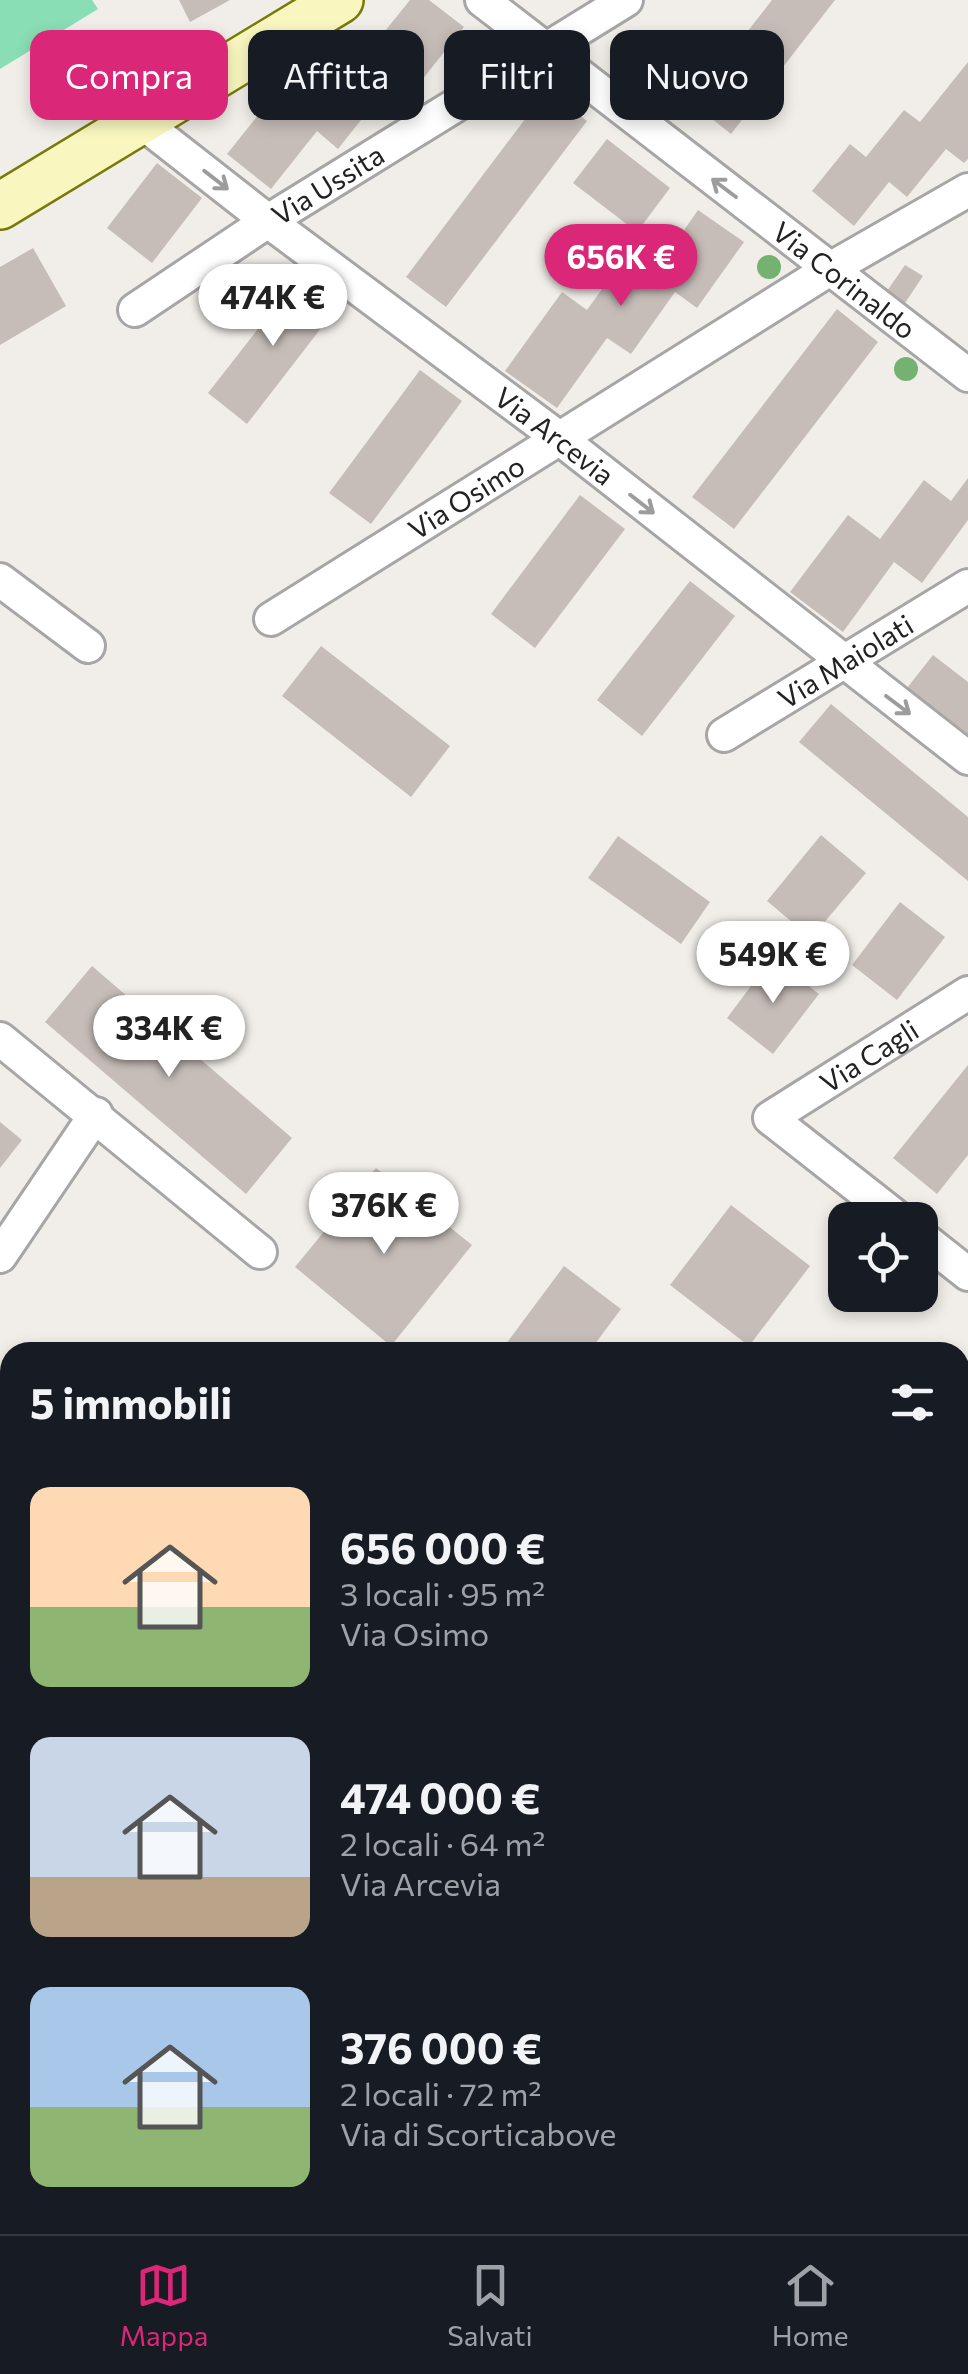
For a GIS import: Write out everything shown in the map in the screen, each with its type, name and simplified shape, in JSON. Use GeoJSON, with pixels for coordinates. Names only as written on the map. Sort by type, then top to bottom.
{"type":"FeatureCollection","features":[{"type":"Feature","properties":{"kind":"street"},"geometry":{"type":"LineString","coordinates":[[228,67],[340,0]]}},
{"type":"Feature","properties":{"kind":"street","name":"Via Corinaldo"},"geometry":{"type":"LineString","coordinates":[[482,0],[519,30]]}},
{"type":"Feature","properties":{"kind":"street","name":"Via Ussita"},"geometry":{"type":"LineString","coordinates":[[577,30],[626,0]]}},
{"type":"Feature","properties":{"kind":"street","name":"Via Corinaldo"},"geometry":{"type":"LineString","coordinates":[[590,85],[968,374]]}},
{"type":"Feature","properties":{"kind":"street","name":"Via Ussita"},"geometry":{"type":"LineString","coordinates":[[135,310],[268,221],[444,112]]}},
{"type":"Feature","properties":{"kind":"street"},"geometry":{"type":"LineString","coordinates":[[0,206],[139,120]]}},
{"type":"Feature","properties":{"kind":"street","name":"Via Arcevia"},"geometry":{"type":"LineString","coordinates":[[139,120],[559,438],[968,758]]}},
{"type":"Feature","properties":{"kind":"street","name":"Via Osimo"},"geometry":{"type":"LineString","coordinates":[[271,620],[830,270],[968,190]]}},
{"type":"Feature","properties":{"kind":"street"},"geometry":{"type":"LineString","coordinates":[[0,580],[88,646]]}},
{"type":"Feature","properties":{"kind":"street","name":"Via Maiolati"},"geometry":{"type":"LineString","coordinates":[[724,735],[968,586]]}},
{"type":"Feature","properties":{"kind":"street","name":"Via Cagli"},"geometry":{"type":"LineString","coordinates":[[877,1202],[770,1118],[968,993]]}},
{"type":"Feature","properties":{"kind":"street"},"geometry":{"type":"LineString","coordinates":[[0,1039],[260,1252]]}},
{"type":"Feature","properties":{"kind":"street"},"geometry":{"type":"LineString","coordinates":[[0,1256],[96,1114]]}},
{"type":"Feature","properties":{"kind":"street"},"geometry":{"type":"LineString","coordinates":[[938,1250],[968,1274]]}},
{"type":"Feature","properties":{"kind":"green space"},"geometry":{"type":"Polygon","coordinates":[[[0,0],[92,0],[98,9],[64,30],[30,30],[30,51],[0,69],[0,0]]]}},
{"type":"Feature","properties":{"kind":"building"},"geometry":{"type":"Polygon","coordinates":[[[179,0],[230,0],[190,22],[179,0]]]}},
{"type":"Feature","properties":{"kind":"building"},"geometry":{"type":"Polygon","coordinates":[[[410,0],[429,0],[464,27],[444,30],[444,52],[424,77],[424,30],[386,30],[410,0]]]}},
{"type":"Feature","properties":{"kind":"building"},"geometry":{"type":"Polygon","coordinates":[[[772,0],[835,0],[784,66],[784,30],[749,30],[772,0]]]}},
{"type":"Feature","properties":{"kind":"building"},"geometry":{"type":"Polygon","coordinates":[[[968,62],[968,159],[964,163],[946,149],[907,197],[889,182],[854,226],[812,191],[850,144],[866,157],[904,110],[920,122],[968,62]]]}},
{"type":"Feature","properties":{"kind":"building"},"geometry":{"type":"Polygon","coordinates":[[[254,120],[361,120],[338,149],[317,131],[271,189],[227,154],[254,120]]]}},
{"type":"Feature","properties":{"kind":"building"},"geometry":{"type":"Polygon","coordinates":[[[524,120],[587,121],[446,307],[406,277],[524,120]]]}},
{"type":"Feature","properties":{"kind":"building"},"geometry":{"type":"Polygon","coordinates":[[[713,120],[742,120],[731,134],[713,120]]]}},
{"type":"Feature","properties":{"kind":"building"},"geometry":{"type":"Polygon","coordinates":[[[607,139],[670,188],[637,232],[573,183],[607,139]]]}},
{"type":"Feature","properties":{"kind":"building"},"geometry":{"type":"Polygon","coordinates":[[[157,163],[202,198],[152,263],[107,228],[157,163]]]}},
{"type":"Feature","properties":{"kind":"building"},"geometry":{"type":"Polygon","coordinates":[[[698,210],[744,242],[697,308],[675,292],[631,354],[607,338],[557,408],[505,371],[562,292],[587,310],[628,253],[655,272],[698,210]]]}},
{"type":"Feature","properties":{"kind":"building"},"geometry":{"type":"Polygon","coordinates":[[[33,248],[66,306],[0,345],[0,267],[33,248]]]}},
{"type":"Feature","properties":{"kind":"building"},"geometry":{"type":"Polygon","coordinates":[[[905,265],[923,276],[903,306],[885,294],[905,265]]]}},
{"type":"Feature","properties":{"kind":"building"},"geometry":{"type":"Polygon","coordinates":[[[300,275],[339,305],[247,424],[208,393],[300,275]]]}},
{"type":"Feature","properties":{"kind":"building"},"geometry":{"type":"Polygon","coordinates":[[[837,309],[878,342],[734,529],[692,497],[837,309]]]}},
{"type":"Feature","properties":{"kind":"building"},"geometry":{"type":"Polygon","coordinates":[[[420,370],[462,401],[371,524],[329,493],[420,370]]]}},
{"type":"Feature","properties":{"kind":"building"},"geometry":{"type":"Polygon","coordinates":[[[968,478],[968,520],[922,583],[894,562],[843,632],[790,592],[848,515],[880,539],[924,480],[951,501],[968,478]]]}},
{"type":"Feature","properties":{"kind":"building"},"geometry":{"type":"Polygon","coordinates":[[[580,495],[625,529],[535,648],[491,614],[580,495]]]}},
{"type":"Feature","properties":{"kind":"building"},"geometry":{"type":"Polygon","coordinates":[[[690,581],[735,616],[642,736],[597,700],[690,581]]]}},
{"type":"Feature","properties":{"kind":"building"},"geometry":{"type":"Polygon","coordinates":[[[321,646],[450,746],[411,797],[282,696],[321,646]]]}},
{"type":"Feature","properties":{"kind":"building"},"geometry":{"type":"Polygon","coordinates":[[[933,655],[968,682],[968,736],[907,688],[933,655]]]}},
{"type":"Feature","properties":{"kind":"building"},"geometry":{"type":"Polygon","coordinates":[[[831,704],[968,817],[968,881],[799,742],[831,704]]]}},
{"type":"Feature","properties":{"kind":"building"},"geometry":{"type":"Polygon","coordinates":[[[821,835],[866,873],[811,938],[767,901],[821,835]]]}},
{"type":"Feature","properties":{"kind":"building"},"geometry":{"type":"Polygon","coordinates":[[[618,836],[710,902],[681,944],[588,878],[618,836]]]}},
{"type":"Feature","properties":{"kind":"building"},"geometry":{"type":"Polygon","coordinates":[[[900,902],[945,937],[897,1000],[852,965],[900,902]]]}},
{"type":"Feature","properties":{"kind":"building"},"geometry":{"type":"Polygon","coordinates":[[[772,958],[819,994],[773,1054],[727,1018],[772,958]]]}},
{"type":"Feature","properties":{"kind":"building"},"geometry":{"type":"Polygon","coordinates":[[[92,966],[292,1138],[246,1194],[45,1022],[92,966]]]}},
{"type":"Feature","properties":{"kind":"building"},"geometry":{"type":"Polygon","coordinates":[[[968,1065],[968,1155],[937,1194],[893,1158],[968,1065]]]}},
{"type":"Feature","properties":{"kind":"building"},"geometry":{"type":"Polygon","coordinates":[[[0,1122],[22,1140],[0,1168],[0,1122]]]}},
{"type":"Feature","properties":{"kind":"building"},"geometry":{"type":"Polygon","coordinates":[[[376,1168],[472,1245],[394,1342],[386,1342],[295,1267],[376,1168]]]}},
{"type":"Feature","properties":{"kind":"building"},"geometry":{"type":"Polygon","coordinates":[[[731,1205],[810,1266],[752,1342],[744,1342],[670,1285],[731,1205]]]}},
{"type":"Feature","properties":{"kind":"building"},"geometry":{"type":"Polygon","coordinates":[[[564,1266],[621,1309],[596,1342],[507,1342],[564,1266]]]}}]}
